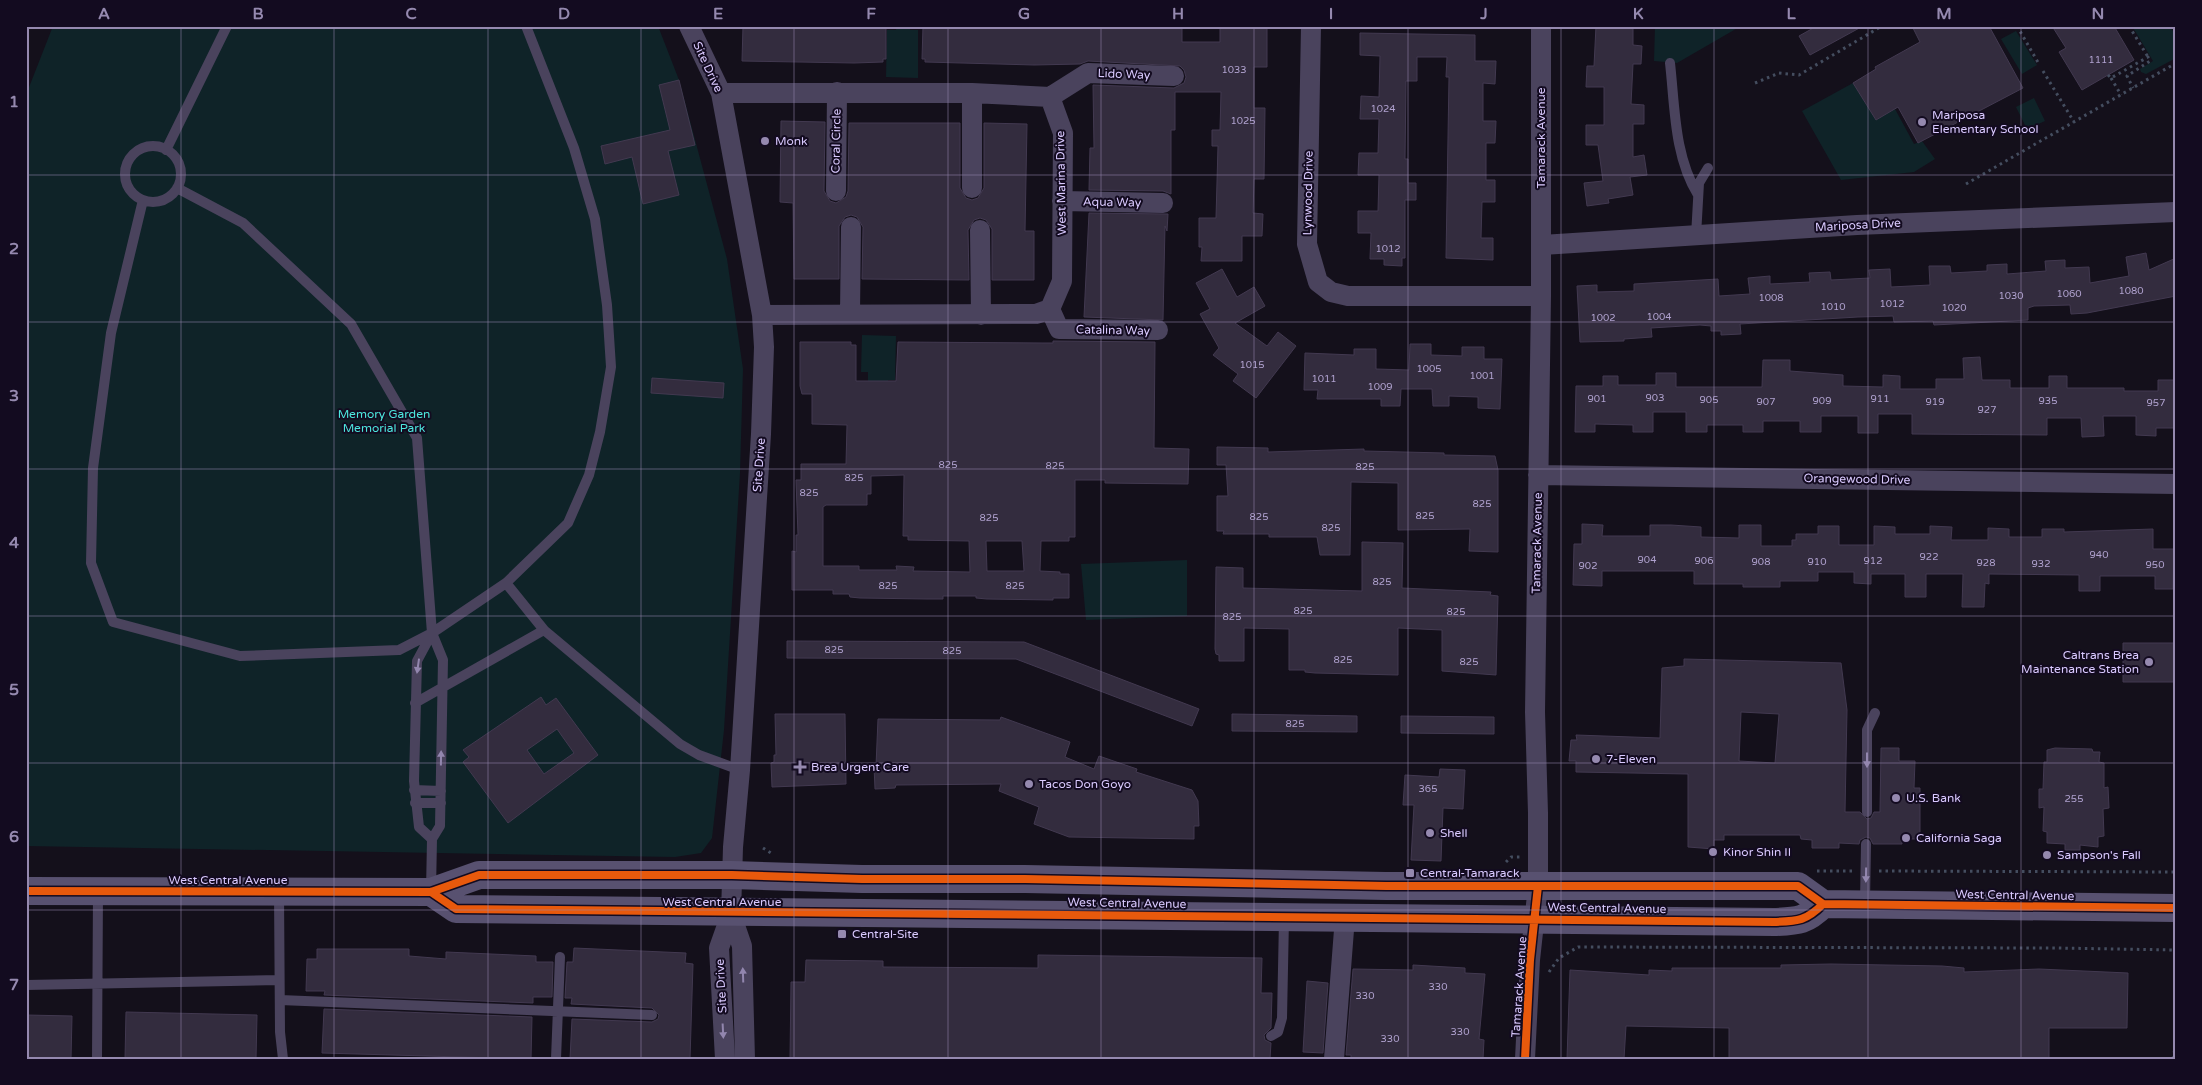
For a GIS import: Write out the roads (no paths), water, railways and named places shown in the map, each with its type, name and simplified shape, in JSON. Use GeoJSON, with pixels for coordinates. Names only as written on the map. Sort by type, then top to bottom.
{"type":"FeatureCollection","features":[{"type":"Feature","properties":{"kind":"main road","name":"West Central Avenue"},"geometry":{"type":"LineString","coordinates":[[26,891],[431,892],[479,875],[732,875],[862,879],[1026,879],[1376,886],[1798,886],[1823,904],[2176,908]]}},
{"type":"Feature","properties":{"kind":"main road","name":"West Central Avenue"},"geometry":{"type":"LineString","coordinates":[[431,892],[456,910],[731,914],[1345,916],[1799,921],[1812,915],[1823,904]]}},
{"type":"Feature","properties":{"kind":"street","name":"Site Drive"},"geometry":{"type":"LineString","coordinates":[[689,26],[722,93],[762,315],[764,346],[761,434],[731,914],[719,948],[725,1059]]}},
{"type":"Feature","properties":{"kind":"street","name":"Lynwood Drive"},"geometry":{"type":"LineString","coordinates":[[1311,26],[1307,244],[1318,282],[1331,292],[1348,296],[1541,296]]}},
{"type":"Feature","properties":{"kind":"street","name":"Tamarack Avenue"},"geometry":{"type":"LineString","coordinates":[[1525,1059],[1530,960],[1538,886],[1535,712],[1542,244],[1541,26]]}},
{"type":"Feature","properties":{"kind":"street","name":"Lido Way"},"geometry":{"type":"LineString","coordinates":[[1050,97],[1088,73],[1174,76]]}},
{"type":"Feature","properties":{"kind":"street","name":"Coral Circle"},"geometry":{"type":"LineString","coordinates":[[836,191],[837,92]]}},
{"type":"Feature","properties":{"kind":"street"},"geometry":{"type":"LineString","coordinates":[[722,93],[972,93],[1050,97]]}},
{"type":"Feature","properties":{"kind":"street"},"geometry":{"type":"LineString","coordinates":[[972,93],[972,188]]}},
{"type":"Feature","properties":{"kind":"street","name":"West Marina Drive"},"geometry":{"type":"LineString","coordinates":[[1050,97],[1063,133],[1062,282],[1050,310]]}},
{"type":"Feature","properties":{"kind":"street","name":"Aqua Way"},"geometry":{"type":"LineString","coordinates":[[1062,201],[1162,203]]}},
{"type":"Feature","properties":{"kind":"street","name":"Mariposa Drive"},"geometry":{"type":"LineString","coordinates":[[1542,244],[1696,236],[1857,224],[2176,212]]}},
{"type":"Feature","properties":{"kind":"street"},"geometry":{"type":"LineString","coordinates":[[850,314],[851,227]]}},
{"type":"Feature","properties":{"kind":"street"},"geometry":{"type":"LineString","coordinates":[[980,230],[981,315]]}},
{"type":"Feature","properties":{"kind":"street"},"geometry":{"type":"LineString","coordinates":[[762,315],[981,315],[1036,314],[1050,310]]}},
{"type":"Feature","properties":{"kind":"street","name":"Catalina Way"},"geometry":{"type":"LineString","coordinates":[[1050,310],[1059,329],[1158,330]]}},
{"type":"Feature","properties":{"kind":"street","name":"Orangewood Drive"},"geometry":{"type":"LineString","coordinates":[[1538,475],[2176,484]]}},
{"type":"Feature","properties":{"kind":"street","name":"Site Drive"},"geometry":{"type":"LineString","coordinates":[[731,914],[742,946],[745,1059]]}},
{"type":"Feature","properties":{"kind":"street"},"geometry":{"type":"LineString","coordinates":[[1334,1059],[1345,916]]}},
{"type":"Feature","properties":{"kind":"lane"},"geometry":{"type":"LineString","coordinates":[[166,150],[227,26]]}},
{"type":"Feature","properties":{"kind":"lane"},"geometry":{"type":"LineString","coordinates":[[143,200],[111,333],[93,468],[91,563],[113,622],[240,656],[399,650],[432,634],[506,583],[568,523],[589,475],[600,432],[611,367],[607,305],[595,219],[574,148],[526,26]]}},
{"type":"Feature","properties":{"kind":"lane"},"geometry":{"type":"LineString","coordinates":[[1670,63],[1680,153],[1688,178],[1698,195]]}},
{"type":"Feature","properties":{"kind":"lane"},"geometry":{"type":"LineString","coordinates":[[147,147],[166,150],[179,164],[181,178],[177,188],[166,199],[156,202],[143,200],[131,191],[127,182],[128,163],[133,155],[147,147]]}},
{"type":"Feature","properties":{"kind":"lane"},"geometry":{"type":"LineString","coordinates":[[1696,236],[1699,183],[1708,168]]}},
{"type":"Feature","properties":{"kind":"lane"},"geometry":{"type":"LineString","coordinates":[[177,188],[244,223],[351,324],[418,438],[432,634],[443,660],[440,826],[432,839],[431,892]]}},
{"type":"Feature","properties":{"kind":"lane"},"geometry":{"type":"LineString","coordinates":[[506,583],[544,630],[680,744],[699,755],[740,770]]}},
{"type":"Feature","properties":{"kind":"lane"},"geometry":{"type":"LineString","coordinates":[[415,704],[544,630]]}},
{"type":"Feature","properties":{"kind":"lane"},"geometry":{"type":"LineString","coordinates":[[432,634],[417,661],[414,790],[419,827],[432,839]]}},
{"type":"Feature","properties":{"kind":"lane"},"geometry":{"type":"LineString","coordinates":[[1867,812],[1867,730],[1875,713]]}},
{"type":"Feature","properties":{"kind":"lane"},"geometry":{"type":"LineString","coordinates":[[414,790],[440,791]]}},
{"type":"Feature","properties":{"kind":"lane"},"geometry":{"type":"LineString","coordinates":[[415,803],[441,803]]}},
{"type":"Feature","properties":{"kind":"lane"},"geometry":{"type":"LineString","coordinates":[[1865,905],[1866,844]]}},
{"type":"Feature","properties":{"kind":"lane"},"geometry":{"type":"LineString","coordinates":[[97,1059],[98,891]]}},
{"type":"Feature","properties":{"kind":"lane"},"geometry":{"type":"LineString","coordinates":[[278,891],[279,980],[283,1059]]}},
{"type":"Feature","properties":{"kind":"lane"},"geometry":{"type":"LineString","coordinates":[[1271,1036],[1278,1032],[1282,1018],[1284,916]]}},
{"type":"Feature","properties":{"kind":"lane"},"geometry":{"type":"LineString","coordinates":[[556,1059],[560,957]]}},
{"type":"Feature","properties":{"kind":"lane"},"geometry":{"type":"LineString","coordinates":[[26,985],[279,980]]}},
{"type":"Feature","properties":{"kind":"lane"},"geometry":{"type":"LineString","coordinates":[[280,1000],[652,1015]]}},
{"type":"Feature","properties":{"kind":"place","name":"Mariposa Elementary School"},"geometry":{"type":"Point","coordinates":[1922,122]}},
{"type":"Feature","properties":{"kind":"place","name":"Monk"},"geometry":{"type":"Point","coordinates":[765,141]}},
{"type":"Feature","properties":{"kind":"place","name":"Caltrans Brea Maintenance Station"},"geometry":{"type":"Point","coordinates":[2149,662]}},
{"type":"Feature","properties":{"kind":"place","name":"7-Eleven"},"geometry":{"type":"Point","coordinates":[1596,759]}},
{"type":"Feature","properties":{"kind":"place","name":"Brea Urgent Care"},"geometry":{"type":"Point","coordinates":[800,767]}},
{"type":"Feature","properties":{"kind":"place","name":"Tacos Don Goyo"},"geometry":{"type":"Point","coordinates":[1029,784]}},
{"type":"Feature","properties":{"kind":"place","name":"U.S. Bank"},"geometry":{"type":"Point","coordinates":[1896,798]}},
{"type":"Feature","properties":{"kind":"place","name":"Shell"},"geometry":{"type":"Point","coordinates":[1430,833]}},
{"type":"Feature","properties":{"kind":"place","name":"California Saga"},"geometry":{"type":"Point","coordinates":[1906,838]}},
{"type":"Feature","properties":{"kind":"place","name":"Kinor Shin II"},"geometry":{"type":"Point","coordinates":[1713,852]}},
{"type":"Feature","properties":{"kind":"place","name":"Sampson's Fall"},"geometry":{"type":"Point","coordinates":[2047,855]}},
{"type":"Feature","properties":{"kind":"place","name":"Central-Tamarack"},"geometry":{"type":"Point","coordinates":[1410,873]}},
{"type":"Feature","properties":{"kind":"place","name":"Central-Site"},"geometry":{"type":"Point","coordinates":[842,934]}},
{"type":"Feature","properties":{"kind":"park label","name":"Memory Garden Memorial Park"},"geometry":{"type":"Point","coordinates":[384,421]}}]}
